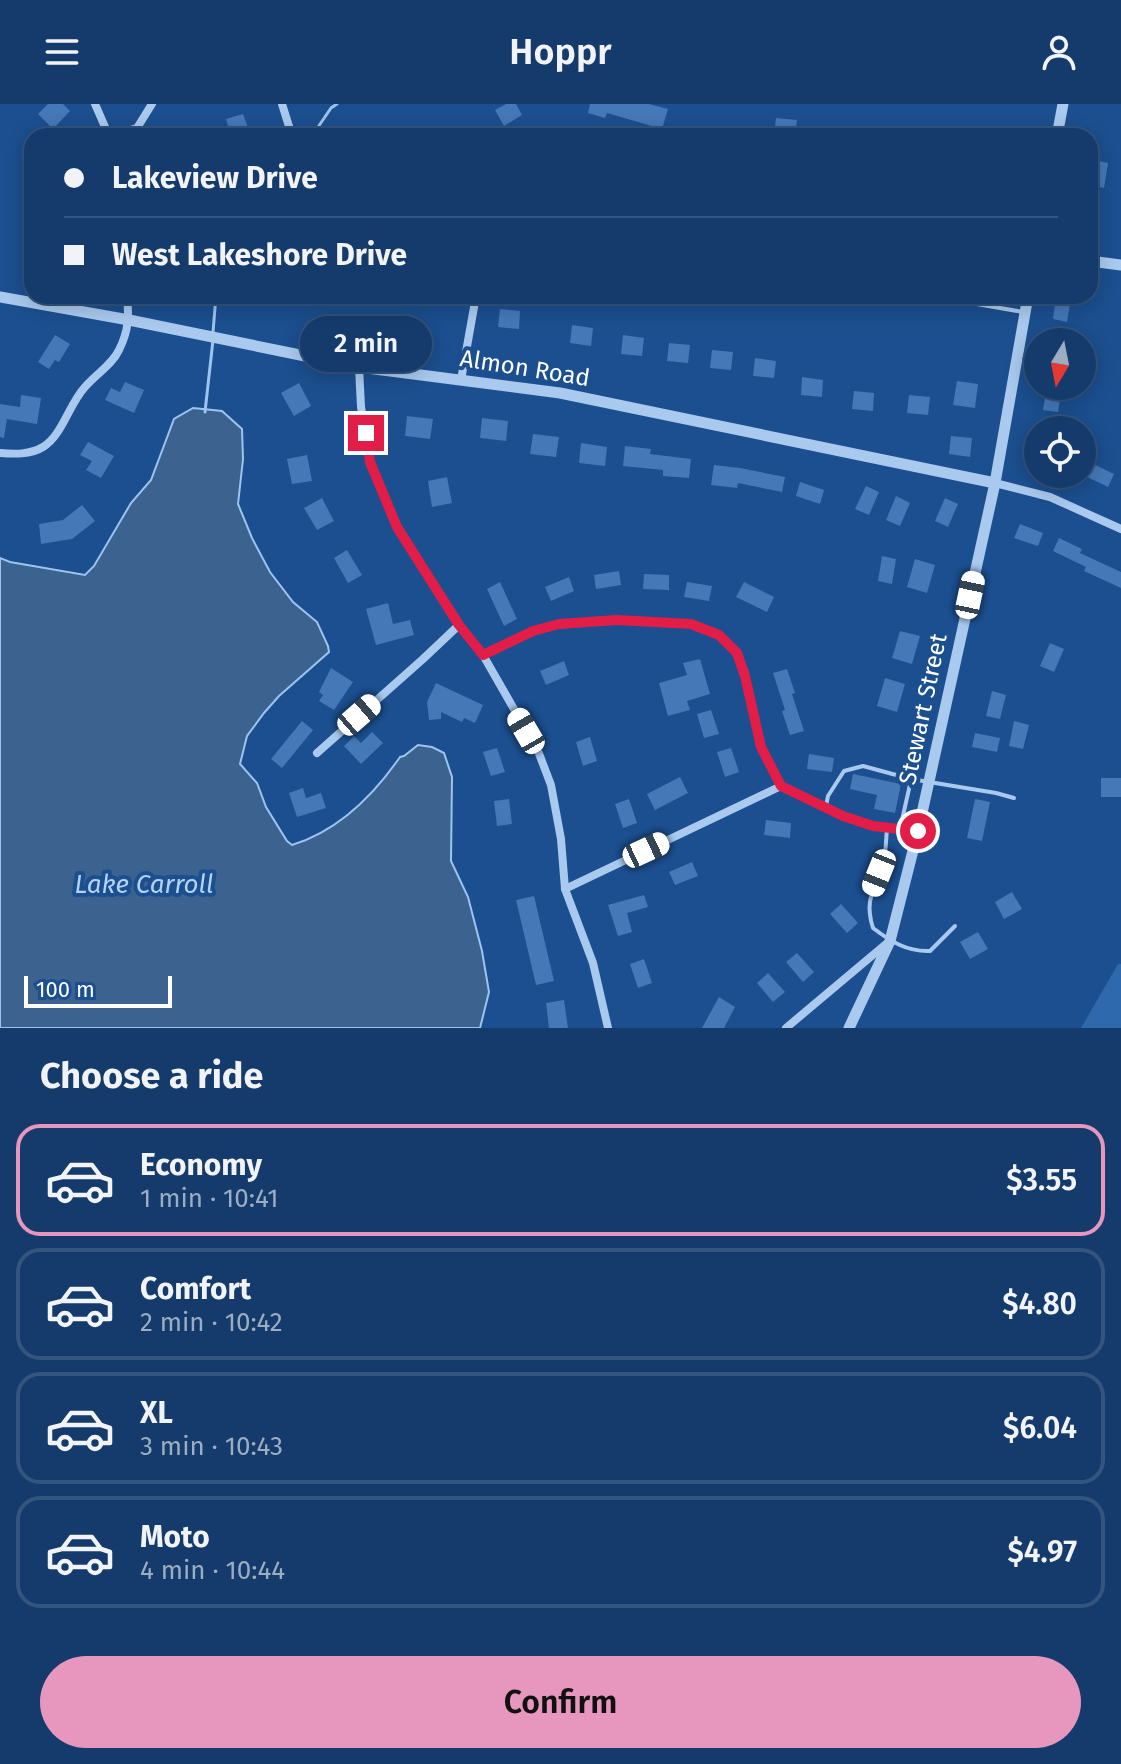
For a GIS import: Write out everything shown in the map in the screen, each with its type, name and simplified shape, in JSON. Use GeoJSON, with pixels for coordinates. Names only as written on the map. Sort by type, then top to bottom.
{"type":"FeatureCollection","features":[{"type":"Feature","properties":{"kind":"street"},"geometry":{"type":"LineString","coordinates":[[95,104],[106,128]]}},
{"type":"Feature","properties":{"kind":"street"},"geometry":{"type":"LineString","coordinates":[[137,128],[152,104]]}},
{"type":"Feature","properties":{"kind":"street"},"geometry":{"type":"LineString","coordinates":[[282,104],[290,128]]}},
{"type":"Feature","properties":{"kind":"street"},"geometry":{"type":"LineString","coordinates":[[1058,128],[1063,104]]}},
{"type":"Feature","properties":{"kind":"street"},"geometry":{"type":"LineString","coordinates":[[1098,262],[1121,265]]}},
{"type":"Feature","properties":{"kind":"street","name":"Almon Road"},"geometry":{"type":"LineString","coordinates":[[0,297],[24,301]]}},
{"type":"Feature","properties":{"kind":"street","name":"Almon Road"},"geometry":{"type":"LineString","coordinates":[[39,304],[359,367],[560,393],[995,483]]}},
{"type":"Feature","properties":{"kind":"street"},"geometry":{"type":"LineString","coordinates":[[0,453],[32,452],[53,439],[83,388],[120,350],[129,320],[128,304]]}},
{"type":"Feature","properties":{"kind":"street"},"geometry":{"type":"LineString","coordinates":[[461,380],[475,304]]}},
{"type":"Feature","properties":{"kind":"street","name":"Stewart Street"},"geometry":{"type":"LineString","coordinates":[[849,1028],[890,941],[918,831],[995,483],[1026,304]]}},
{"type":"Feature","properties":{"kind":"street"},"geometry":{"type":"LineString","coordinates":[[359,367],[361,407],[370,462],[397,527],[459,625],[483,655],[538,751],[551,785],[561,839],[565,889],[593,963],[608,1028]]}},
{"type":"Feature","properties":{"kind":"street"},"geometry":{"type":"LineString","coordinates":[[995,483],[1050,497],[1121,529]]}},
{"type":"Feature","properties":{"kind":"street"},"geometry":{"type":"LineString","coordinates":[[483,655],[533,631],[559,624],[617,620],[691,624],[719,635],[737,653],[761,747],[781,786],[825,808],[873,826],[918,831]]}},
{"type":"Feature","properties":{"kind":"street"},"geometry":{"type":"LineString","coordinates":[[317,753],[459,625]]}},
{"type":"Feature","properties":{"kind":"street"},"geometry":{"type":"LineString","coordinates":[[565,889],[781,786]]}},
{"type":"Feature","properties":{"kind":"street"},"geometry":{"type":"LineString","coordinates":[[786,1028],[890,941]]}},
{"type":"Feature","properties":{"kind":"lane"},"geometry":{"type":"LineString","coordinates":[[978,304],[1025,312]]}},
{"type":"Feature","properties":{"kind":"lane"},"geometry":{"type":"LineString","coordinates":[[825,808],[828,796],[844,771],[863,766],[911,779],[1014,798]]}},
{"type":"Feature","properties":{"kind":"lane"},"geometry":{"type":"LineString","coordinates":[[900,829],[911,779]]}},
{"type":"Feature","properties":{"kind":"lane"},"geometry":{"type":"LineString","coordinates":[[887,827],[883,862],[870,895],[873,928],[890,941],[915,950],[930,951],[955,926]]}},
{"type":"Feature","properties":{"kind":"shaded area"},"geometry":{"type":"Polygon","coordinates":[[[1118,964],[1121,964],[1121,1028],[1081,1028],[1118,964]]]}},
{"type":"Feature","properties":{"kind":"water","name":"Lake Carroll"},"geometry":{"type":"Polygon","coordinates":[[[193,408],[222,411],[242,429],[243,459],[238,504],[270,572],[293,602],[317,622],[329,652],[264,713],[247,736],[240,764],[257,783],[266,807],[292,845],[324,831],[353,810],[400,757],[418,745],[444,753],[452,777],[451,861],[468,897],[489,992],[480,1028],[0,1028],[0,558],[85,575],[94,566],[131,503],[151,480],[174,419],[193,408]]]}},
{"type":"Feature","properties":{"kind":"building"},"geometry":{"type":"Polygon","coordinates":[[[48,104],[63,104],[70,111],[54,128],[38,114],[48,104]]]}},
{"type":"Feature","properties":{"kind":"building"},"geometry":{"type":"Polygon","coordinates":[[[506,104],[516,104],[522,115],[504,126],[495,110],[506,104]]]}},
{"type":"Feature","properties":{"kind":"building"},"geometry":{"type":"Polygon","coordinates":[[[590,104],[649,104],[668,109],[662,128],[607,113],[605,118],[588,113],[590,104]]]}},
{"type":"Feature","properties":{"kind":"building"},"geometry":{"type":"Polygon","coordinates":[[[243,114],[248,128],[229,128],[226,119],[243,114]]]}},
{"type":"Feature","properties":{"kind":"building"},"geometry":{"type":"Polygon","coordinates":[[[776,118],[797,120],[796,128],[775,128],[776,118]]]}},
{"type":"Feature","properties":{"kind":"building"},"geometry":{"type":"Polygon","coordinates":[[[1098,161],[1108,163],[1104,188],[1098,187],[1098,161]]]}},
{"type":"Feature","properties":{"kind":"building"},"geometry":{"type":"Polygon","coordinates":[[[1055,304],[1070,304],[1067,322],[1053,319],[1055,304]]]}},
{"type":"Feature","properties":{"kind":"building"},"geometry":{"type":"Polygon","coordinates":[[[500,309],[520,311],[519,329],[498,327],[500,309]]]}},
{"type":"Feature","properties":{"kind":"building"},"geometry":{"type":"Polygon","coordinates":[[[572,325],[593,328],[591,346],[570,343],[572,325]]]}},
{"type":"Feature","properties":{"kind":"building"},"geometry":{"type":"Polygon","coordinates":[[[55,335],[70,344],[59,362],[55,360],[49,369],[38,362],[55,335]]]}},
{"type":"Feature","properties":{"kind":"building"},"geometry":{"type":"Polygon","coordinates":[[[623,335],[644,338],[642,356],[621,354],[623,335]]]}},
{"type":"Feature","properties":{"kind":"building"},"geometry":{"type":"Polygon","coordinates":[[[669,343],[690,345],[688,363],[667,361],[669,343]]]}},
{"type":"Feature","properties":{"kind":"building"},"geometry":{"type":"Polygon","coordinates":[[[712,350],[733,352],[731,370],[710,368],[712,350]]]}},
{"type":"Feature","properties":{"kind":"building"},"geometry":{"type":"Polygon","coordinates":[[[755,358],[776,361],[774,378],[753,376],[755,358]]]}},
{"type":"Feature","properties":{"kind":"building"},"geometry":{"type":"Polygon","coordinates":[[[802,377],[823,380],[822,397],[801,395],[802,377]]]}},
{"type":"Feature","properties":{"kind":"building"},"geometry":{"type":"Polygon","coordinates":[[[957,381],[978,384],[975,408],[953,405],[957,381]]]}},
{"type":"Feature","properties":{"kind":"building"},"geometry":{"type":"Polygon","coordinates":[[[125,382],[144,390],[134,413],[105,400],[111,388],[120,392],[125,382]]]}},
{"type":"Feature","properties":{"kind":"building"},"geometry":{"type":"Polygon","coordinates":[[[299,383],[311,406],[294,416],[281,393],[299,383]]]}},
{"type":"Feature","properties":{"kind":"building"},"geometry":{"type":"Polygon","coordinates":[[[854,391],[874,393],[873,411],[852,409],[854,391]]]}},
{"type":"Feature","properties":{"kind":"building"},"geometry":{"type":"Polygon","coordinates":[[[21,395],[41,398],[37,424],[7,419],[4,438],[0,437],[0,404],[20,407],[21,395]]]}},
{"type":"Feature","properties":{"kind":"building"},"geometry":{"type":"Polygon","coordinates":[[[909,395],[930,397],[928,415],[907,413],[909,395]]]}},
{"type":"Feature","properties":{"kind":"building"},"geometry":{"type":"Polygon","coordinates":[[[1045,400],[1060,400],[1058,412],[1043,410],[1045,400]]]}},
{"type":"Feature","properties":{"kind":"building"},"geometry":{"type":"Polygon","coordinates":[[[407,416],[433,419],[430,439],[405,436],[407,416]]]}},
{"type":"Feature","properties":{"kind":"building"},"geometry":{"type":"Polygon","coordinates":[[[482,418],[508,421],[506,441],[480,438],[482,418]]]}},
{"type":"Feature","properties":{"kind":"building"},"geometry":{"type":"Polygon","coordinates":[[[533,434],[559,437],[556,457],[530,454],[533,434]]]}},
{"type":"Feature","properties":{"kind":"building"},"geometry":{"type":"Polygon","coordinates":[[[951,436],[972,438],[970,457],[949,454],[951,436]]]}},
{"type":"Feature","properties":{"kind":"building"},"geometry":{"type":"Polygon","coordinates":[[[88,442],[114,456],[101,478],[86,470],[92,461],[80,455],[88,442]]]}},
{"type":"Feature","properties":{"kind":"building"},"geometry":{"type":"Polygon","coordinates":[[[581,443],[607,447],[605,466],[579,463],[581,443]]]}},
{"type":"Feature","properties":{"kind":"building"},"geometry":{"type":"Polygon","coordinates":[[[625,446],[651,449],[650,454],[691,459],[689,478],[663,476],[663,470],[623,466],[625,446]]]}},
{"type":"Feature","properties":{"kind":"building"},"geometry":{"type":"Polygon","coordinates":[[[307,455],[312,481],[292,484],[287,459],[307,455]]]}},
{"type":"Feature","properties":{"kind":"building"},"geometry":{"type":"Polygon","coordinates":[[[714,465],[785,477],[782,492],[738,483],[737,488],[711,485],[714,465]]]}},
{"type":"Feature","properties":{"kind":"building"},"geometry":{"type":"Polygon","coordinates":[[[1096,465],[1114,474],[1108,487],[1096,481],[1096,465]]]}},
{"type":"Feature","properties":{"kind":"building"},"geometry":{"type":"Polygon","coordinates":[[[447,477],[452,503],[432,507],[428,481],[447,477]]]}},
{"type":"Feature","properties":{"kind":"building"},"geometry":{"type":"Polygon","coordinates":[[[800,482],[824,490],[820,504],[796,496],[800,482]]]}},
{"type":"Feature","properties":{"kind":"building"},"geometry":{"type":"Polygon","coordinates":[[[866,486],[879,492],[869,515],[855,509],[866,486]]]}},
{"type":"Feature","properties":{"kind":"building"},"geometry":{"type":"Polygon","coordinates":[[[896,496],[910,503],[900,526],[886,520],[896,496]]]}},
{"type":"Feature","properties":{"kind":"building"},"geometry":{"type":"Polygon","coordinates":[[[322,498],[334,521],[317,530],[304,508],[322,498]]]}},
{"type":"Feature","properties":{"kind":"building"},"geometry":{"type":"Polygon","coordinates":[[[945,498],[958,504],[948,527],[935,521],[945,498]]]}},
{"type":"Feature","properties":{"kind":"building"},"geometry":{"type":"Polygon","coordinates":[[[82,505],[95,521],[72,539],[41,544],[39,524],[63,520],[82,505]]]}},
{"type":"Feature","properties":{"kind":"building"},"geometry":{"type":"Polygon","coordinates":[[[1020,524],[1043,533],[1038,546],[1014,538],[1020,524]]]}},
{"type":"Feature","properties":{"kind":"building"},"geometry":{"type":"Polygon","coordinates":[[[1059,538],[1082,549],[1080,553],[1121,572],[1121,588],[1084,571],[1086,567],[1053,551],[1059,538]]]}},
{"type":"Feature","properties":{"kind":"building"},"geometry":{"type":"Polygon","coordinates":[[[347,550],[362,575],[348,583],[334,558],[347,550]]]}},
{"type":"Feature","properties":{"kind":"building"},"geometry":{"type":"Polygon","coordinates":[[[882,556],[896,559],[892,584],[878,581],[882,556]]]}},
{"type":"Feature","properties":{"kind":"building"},"geometry":{"type":"Polygon","coordinates":[[[915,559],[935,565],[927,593],[907,587],[915,559]]]}},
{"type":"Feature","properties":{"kind":"building"},"geometry":{"type":"Polygon","coordinates":[[[619,571],[621,585],[596,589],[594,575],[619,571]]]}},
{"type":"Feature","properties":{"kind":"building"},"geometry":{"type":"Polygon","coordinates":[[[644,574],[669,575],[669,590],[643,589],[644,574]]]}},
{"type":"Feature","properties":{"kind":"building"},"geometry":{"type":"Polygon","coordinates":[[[569,577],[574,591],[551,601],[545,587],[569,577]]]}},
{"type":"Feature","properties":{"kind":"building"},"geometry":{"type":"Polygon","coordinates":[[[500,582],[517,619],[504,626],[487,589],[500,582]]]}},
{"type":"Feature","properties":{"kind":"building"},"geometry":{"type":"Polygon","coordinates":[[[687,582],[712,586],[709,601],[684,597],[687,582]]]}},
{"type":"Feature","properties":{"kind":"building"},"geometry":{"type":"Polygon","coordinates":[[[744,582],[774,597],[767,612],[736,597],[744,582]]]}},
{"type":"Feature","properties":{"kind":"building"},"geometry":{"type":"Polygon","coordinates":[[[388,603],[393,624],[410,620],[414,635],[376,645],[366,609],[388,603]]]}},
{"type":"Feature","properties":{"kind":"building"},"geometry":{"type":"Polygon","coordinates":[[[900,631],[920,636],[912,664],[892,658],[900,631]]]}},
{"type":"Feature","properties":{"kind":"building"},"geometry":{"type":"Polygon","coordinates":[[[1050,643],[1064,649],[1054,672],[1040,666],[1050,643]]]}},
{"type":"Feature","properties":{"kind":"building"},"geometry":{"type":"Polygon","coordinates":[[[700,659],[710,694],[687,701],[690,710],[668,716],[659,683],[687,675],[683,663],[700,659]]]}},
{"type":"Feature","properties":{"kind":"building"},"geometry":{"type":"Polygon","coordinates":[[[564,661],[569,675],[546,685],[540,671],[564,661]]]}},
{"type":"Feature","properties":{"kind":"building"},"geometry":{"type":"Polygon","coordinates":[[[331,668],[353,682],[334,710],[319,701],[323,695],[319,692],[331,668]]]}},
{"type":"Feature","properties":{"kind":"building"},"geometry":{"type":"Polygon","coordinates":[[[787,669],[804,731],[790,735],[773,673],[787,669]]]}},
{"type":"Feature","properties":{"kind":"building"},"geometry":{"type":"Polygon","coordinates":[[[885,678],[905,684],[897,712],[877,706],[885,678]]]}},
{"type":"Feature","properties":{"kind":"building"},"geometry":{"type":"Polygon","coordinates":[[[436,683],[483,705],[475,723],[464,718],[462,722],[441,712],[441,719],[429,720],[427,702],[436,683]]]}},
{"type":"Feature","properties":{"kind":"building"},"geometry":{"type":"Polygon","coordinates":[[[992,691],[1006,695],[1000,719],[986,716],[992,691]]]}},
{"type":"Feature","properties":{"kind":"building"},"geometry":{"type":"Polygon","coordinates":[[[711,710],[719,734],[704,738],[697,714],[711,710]]]}},
{"type":"Feature","properties":{"kind":"building"},"geometry":{"type":"Polygon","coordinates":[[[302,721],[313,730],[282,768],[271,759],[302,721]]]}},
{"type":"Feature","properties":{"kind":"building"},"geometry":{"type":"Polygon","coordinates":[[[1014,721],[1029,725],[1023,749],[1009,746],[1014,721]]]}},
{"type":"Feature","properties":{"kind":"building"},"geometry":{"type":"Polygon","coordinates":[[[372,732],[383,743],[361,764],[344,746],[354,736],[361,743],[372,732]]]}},
{"type":"Feature","properties":{"kind":"building"},"geometry":{"type":"Polygon","coordinates":[[[975,733],[1000,738],[997,752],[972,747],[975,733]]]}},
{"type":"Feature","properties":{"kind":"building"},"geometry":{"type":"Polygon","coordinates":[[[590,737],[597,761],[583,766],[576,742],[590,737]]]}},
{"type":"Feature","properties":{"kind":"building"},"geometry":{"type":"Polygon","coordinates":[[[497,748],[505,772],[491,776],[483,752],[497,748]]]}},
{"type":"Feature","properties":{"kind":"building"},"geometry":{"type":"Polygon","coordinates":[[[731,748],[739,772],[725,777],[717,752],[731,748]]]}},
{"type":"Feature","properties":{"kind":"building"},"geometry":{"type":"Polygon","coordinates":[[[809,754],[834,758],[832,772],[807,769],[809,754]]]}},
{"type":"Feature","properties":{"kind":"building"},"geometry":{"type":"Polygon","coordinates":[[[853,774],[901,784],[895,813],[874,809],[877,795],[850,789],[853,774]]]}},
{"type":"Feature","properties":{"kind":"building"},"geometry":{"type":"Polygon","coordinates":[[[680,777],[688,793],[655,810],[647,794],[680,777]]]}},
{"type":"Feature","properties":{"kind":"building"},"geometry":{"type":"Polygon","coordinates":[[[1101,778],[1121,778],[1121,797],[1101,797],[1101,778]]]}},
{"type":"Feature","properties":{"kind":"building"},"geometry":{"type":"Polygon","coordinates":[[[303,788],[306,798],[321,793],[326,808],[297,817],[289,793],[303,788]]]}},
{"type":"Feature","properties":{"kind":"building"},"geometry":{"type":"Polygon","coordinates":[[[509,799],[512,824],[497,826],[494,801],[509,799]]]}},
{"type":"Feature","properties":{"kind":"building"},"geometry":{"type":"Polygon","coordinates":[[[629,799],[637,823],[623,828],[615,804],[629,799]]]}},
{"type":"Feature","properties":{"kind":"building"},"geometry":{"type":"Polygon","coordinates":[[[975,799],[990,802],[982,841],[967,838],[975,799]]]}},
{"type":"Feature","properties":{"kind":"building"},"geometry":{"type":"Polygon","coordinates":[[[766,820],[791,823],[790,838],[764,835],[766,820]]]}},
{"type":"Feature","properties":{"kind":"building"},"geometry":{"type":"Polygon","coordinates":[[[692,862],[698,876],[675,885],[669,872],[692,862]]]}},
{"type":"Feature","properties":{"kind":"building"},"geometry":{"type":"Polygon","coordinates":[[[1012,892],[1022,909],[1004,919],[995,902],[1012,892]]]}},
{"type":"Feature","properties":{"kind":"building"},"geometry":{"type":"Polygon","coordinates":[[[644,895],[648,907],[627,913],[632,932],[618,936],[608,905],[644,895]]]}},
{"type":"Feature","properties":{"kind":"building"},"geometry":{"type":"Polygon","coordinates":[[[534,896],[554,981],[536,985],[516,900],[534,896]]]}},
{"type":"Feature","properties":{"kind":"building"},"geometry":{"type":"Polygon","coordinates":[[[841,904],[858,923],[847,933],[830,914],[841,904]]]}},
{"type":"Feature","properties":{"kind":"building"},"geometry":{"type":"Polygon","coordinates":[[[978,932],[988,949],[970,959],[960,942],[978,932]]]}},
{"type":"Feature","properties":{"kind":"building"},"geometry":{"type":"Polygon","coordinates":[[[797,953],[814,972],[803,982],[786,962],[797,953]]]}},
{"type":"Feature","properties":{"kind":"building"},"geometry":{"type":"Polygon","coordinates":[[[644,959],[652,983],[638,988],[630,964],[644,959]]]}},
{"type":"Feature","properties":{"kind":"building"},"geometry":{"type":"Polygon","coordinates":[[[768,973],[785,992],[773,1002],[757,983],[768,973]]]}},
{"type":"Feature","properties":{"kind":"building"},"geometry":{"type":"Polygon","coordinates":[[[719,997],[735,1007],[724,1028],[702,1028],[719,997]]]}},
{"type":"Feature","properties":{"kind":"building"},"geometry":{"type":"Polygon","coordinates":[[[564,1000],[568,1028],[549,1028],[546,1003],[564,1000]]]}},
{"type":"Feature","properties":{"kind":"waterway"},"geometry":{"type":"LineString","coordinates":[[317,128],[337,104]]}},
{"type":"Feature","properties":{"kind":"waterway"},"geometry":{"type":"LineString","coordinates":[[213,332],[215,304]]}},
{"type":"Feature","properties":{"kind":"waterway"},"geometry":{"type":"LineString","coordinates":[[205,412],[213,340]]}},
{"type":"Feature","properties":{"kind":"route"},"geometry":{"type":"LineString","coordinates":[[366,433],[370,462],[397,527],[459,625],[483,655],[533,631],[559,624],[617,620],[691,624],[719,635],[737,653],[761,747],[781,786],[843,816],[873,826],[918,831]]}}]}
